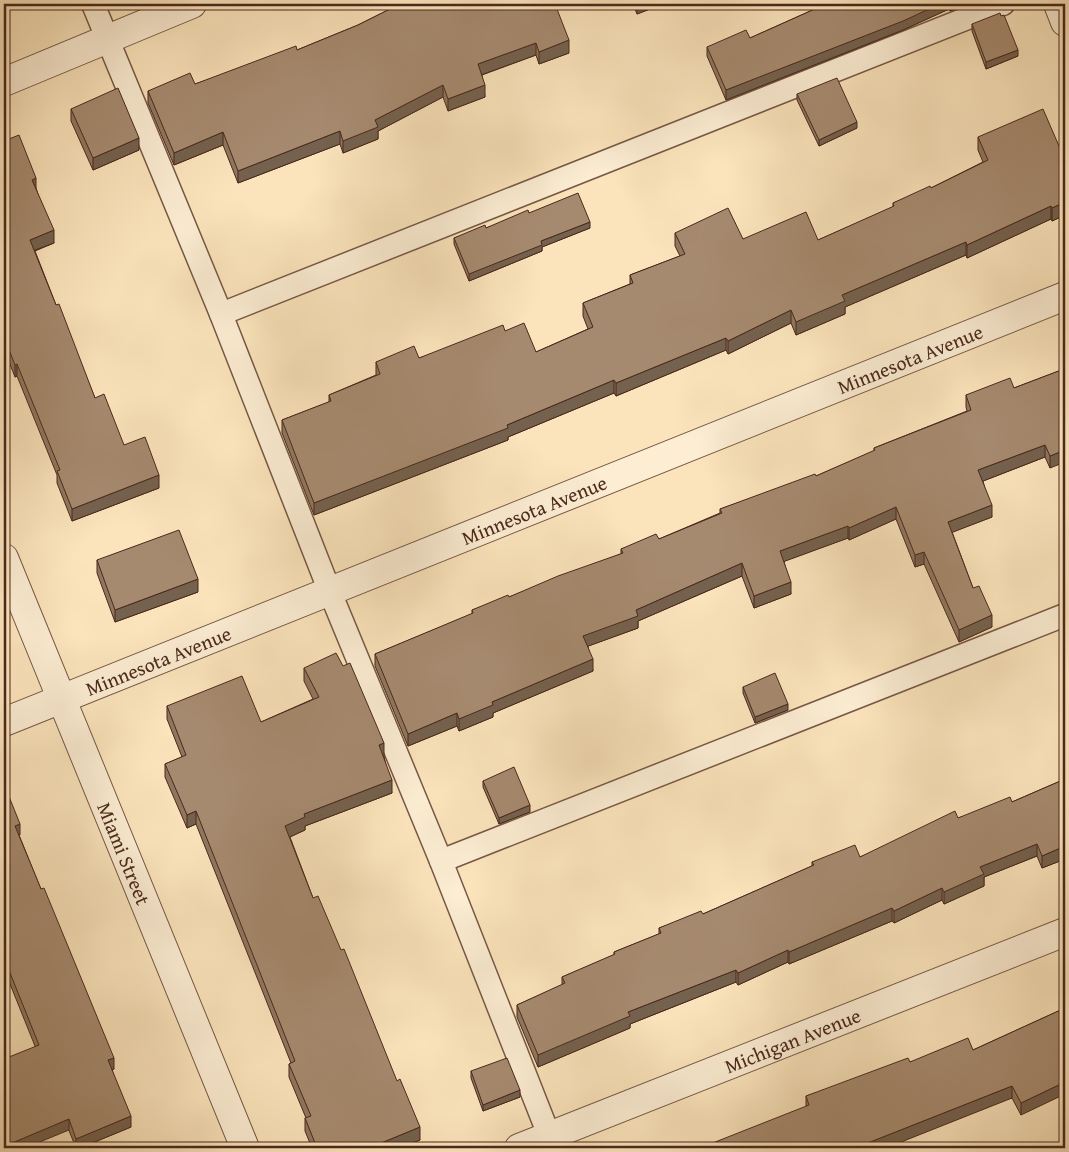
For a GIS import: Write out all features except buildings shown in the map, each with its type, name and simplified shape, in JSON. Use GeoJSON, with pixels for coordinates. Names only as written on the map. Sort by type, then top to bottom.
{"type":"FeatureCollection","features":[{"type":"Feature","properties":{"kind":"street"},"geometry":{"type":"LineString","coordinates":[[4,82],[192,4]]}},
{"type":"Feature","properties":{"kind":"street"},"geometry":{"type":"LineString","coordinates":[[1058,4],[1065,22]]}},
{"type":"Feature","properties":{"kind":"street","name":"Minnesota Avenue"},"geometry":{"type":"LineString","coordinates":[[4,722],[1065,296]]}},
{"type":"Feature","properties":{"kind":"street","name":"Miami Street"},"geometry":{"type":"LineString","coordinates":[[4,558],[245,1148]]}},
{"type":"Feature","properties":{"kind":"street","name":"Michigan Avenue"},"geometry":{"type":"LineString","coordinates":[[519,1148],[552,1142],[1065,932]]}},
{"type":"Feature","properties":{"kind":"lane"},"geometry":{"type":"LineString","coordinates":[[93,4],[221,314],[330,592],[441,861],[552,1142]]}},
{"type":"Feature","properties":{"kind":"lane"},"geometry":{"type":"LineString","coordinates":[[221,314],[1003,4]]}},
{"type":"Feature","properties":{"kind":"lane"},"geometry":{"type":"LineString","coordinates":[[441,861],[1065,615]]}}]}
